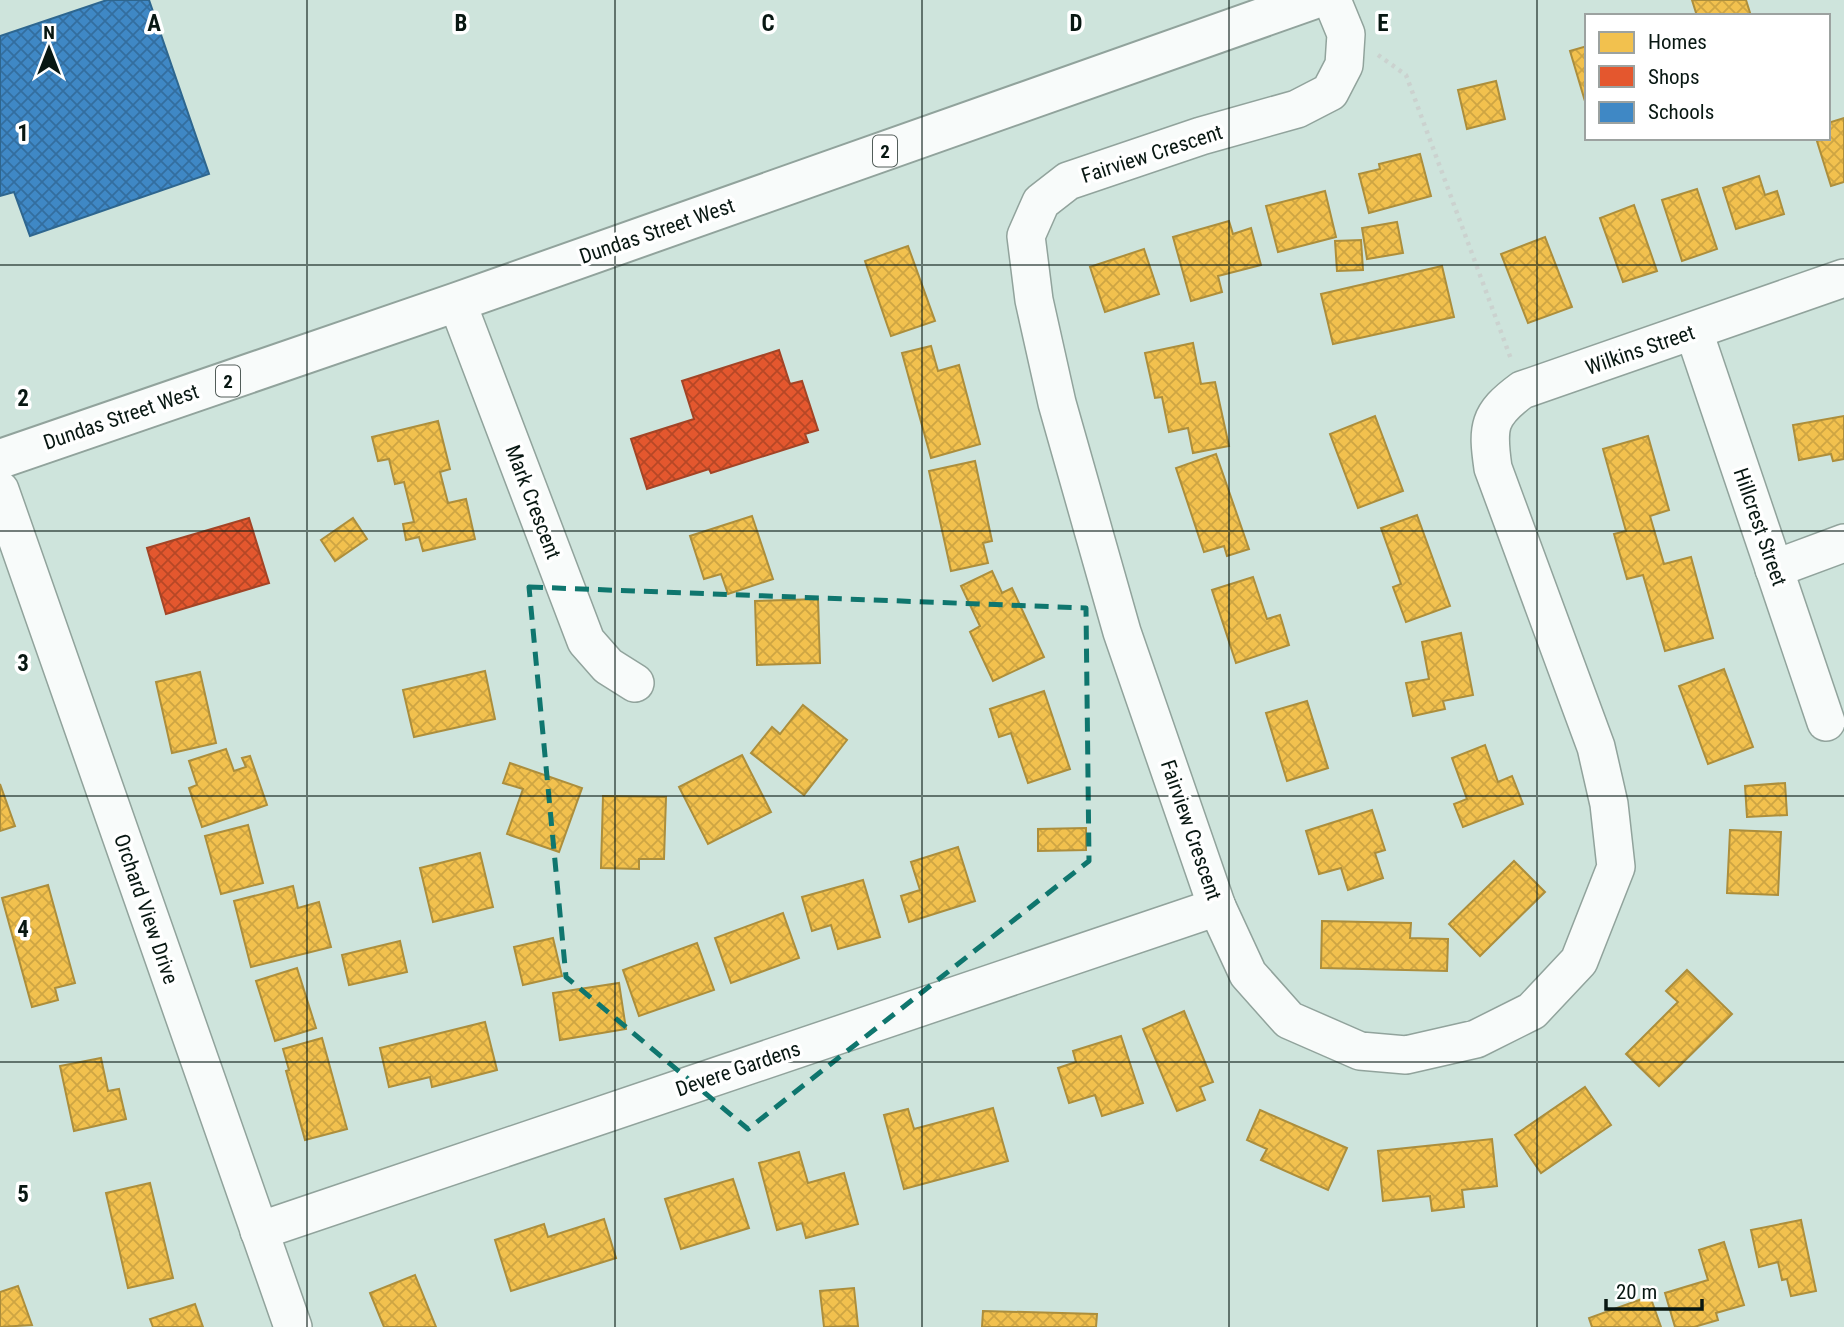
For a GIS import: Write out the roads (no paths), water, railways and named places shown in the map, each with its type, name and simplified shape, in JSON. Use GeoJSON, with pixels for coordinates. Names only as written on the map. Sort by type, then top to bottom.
{"type":"FeatureCollection","features":[{"type":"Feature","properties":{"kind":"main road","name":"Dundas Street West"},"geometry":{"type":"LineString","coordinates":[[0,459],[457,302],[1312,0]]}},
{"type":"Feature","properties":{"kind":"street","name":"Fairview Crescent"},"geometry":{"type":"LineString","coordinates":[[1332,0],[1346,34],[1344,65],[1329,92],[1297,109],[1200,136],[1068,181],[1041,202],[1026,236],[1034,300],[1057,403],[1115,607],[1217,907],[1248,974],[1289,1020],[1360,1051],[1406,1055],[1476,1039],[1532,1011],[1579,961],[1616,867],[1609,804],[1596,747],[1493,468]]}},
{"type":"Feature","properties":{"kind":"street","name":"Wilkins Street"},"geometry":{"type":"LineString","coordinates":[[1493,468],[1489,437],[1494,414],[1522,390],[1844,278]]}},
{"type":"Feature","properties":{"kind":"street","name":"Mark Crescent"},"geometry":{"type":"LineString","coordinates":[[457,302],[586,641],[608,666],[635,683]]}},
{"type":"Feature","properties":{"kind":"street","name":"Hillcrest Street"},"geometry":{"type":"LineString","coordinates":[[1694,331],[1826,722]]}},
{"type":"Feature","properties":{"kind":"street","name":"Orchard View Drive"},"geometry":{"type":"LineString","coordinates":[[0,491],[293,1327]]}},
{"type":"Feature","properties":{"kind":"street"},"geometry":{"type":"LineString","coordinates":[[1774,569],[1844,543]]}},
{"type":"Feature","properties":{"kind":"street","name":"Devere Gardens"},"geometry":{"type":"LineString","coordinates":[[259,1231],[1217,907]]}}]}
